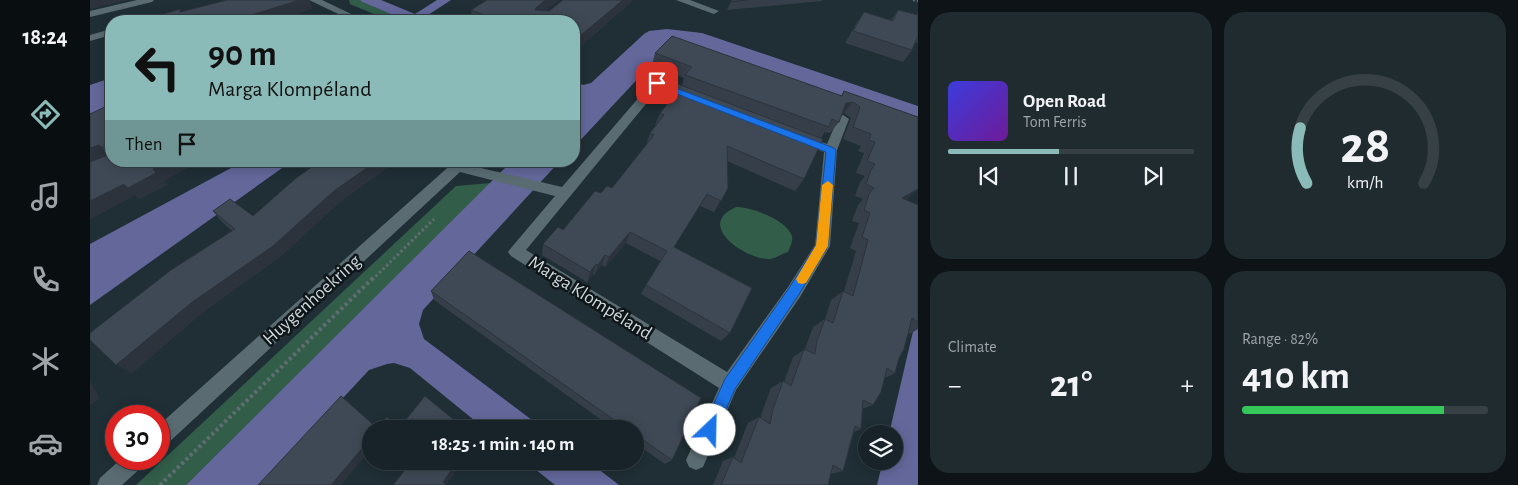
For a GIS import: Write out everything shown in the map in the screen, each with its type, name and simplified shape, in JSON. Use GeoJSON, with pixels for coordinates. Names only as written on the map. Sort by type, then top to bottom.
{"type":"FeatureCollection","features":[{"type":"Feature","properties":{"kind":"street"},"geometry":{"type":"LineString","coordinates":[[90,14],[148,0]]}},
{"type":"Feature","properties":{"kind":"street"},"geometry":{"type":"LineString","coordinates":[[681,0],[714,11]]}},
{"type":"Feature","properties":{"kind":"street"},"geometry":{"type":"LineString","coordinates":[[321,1],[349,15]]}},
{"type":"Feature","properties":{"kind":"street"},"geometry":{"type":"LineString","coordinates":[[90,38],[105,34]]}},
{"type":"Feature","properties":{"kind":"street","name":"Marga Klompéland"},"geometry":{"type":"LineString","coordinates":[[703,101],[657,83],[516,252],[730,384]]}},
{"type":"Feature","properties":{"kind":"street"},"geometry":{"type":"LineString","coordinates":[[696,460],[730,384],[794,292],[822,246],[831,150],[843,119]]}},
{"type":"Feature","properties":{"kind":"street"},"geometry":{"type":"LineString","coordinates":[[785,133],[831,150]]}},
{"type":"Feature","properties":{"kind":"street","name":"Huygenhoekring"},"geometry":{"type":"LineString","coordinates":[[170,428],[458,167]]}},
{"type":"Feature","properties":{"kind":"street"},"geometry":{"type":"LineString","coordinates":[[470,167],[565,193]]}},
{"type":"Feature","properties":{"kind":"street"},"geometry":{"type":"LineString","coordinates":[[107,485],[124,470]]}},
{"type":"Feature","properties":{"kind":"path"},"geometry":{"type":"LineString","coordinates":[[913,0],[918,1]]}},
{"type":"Feature","properties":{"kind":"path"},"geometry":{"type":"LineString","coordinates":[[160,485],[438,214]]}},
{"type":"Feature","properties":{"kind":"green space"},"geometry":{"type":"Polygon","coordinates":[[[349,0],[361,0],[393,15],[376,15],[350,4],[349,0]]]}},
{"type":"Feature","properties":{"kind":"green space"},"geometry":{"type":"Polygon","coordinates":[[[491,183],[186,485],[136,485],[152,470],[170,470],[170,453],[456,186],[491,183]]]}},
{"type":"Feature","properties":{"kind":"green space"},"geometry":{"type":"Polygon","coordinates":[[[736,207],[759,212],[783,224],[792,236],[788,252],[770,259],[760,258],[738,248],[728,240],[722,232],[720,223],[724,214],[736,207]]]}},
{"type":"Feature","properties":{"kind":"water"},"geometry":{"type":"Polygon","coordinates":[[[381,0],[415,14],[437,0],[451,0],[428,15],[393,15],[360,1],[381,0]]]}},
{"type":"Feature","properties":{"kind":"water"},"geometry":{"type":"Polygon","coordinates":[[[667,29],[702,33],[918,106],[918,123],[682,40],[672,42],[580,141],[580,84],[583,85],[591,83],[649,31],[667,29]]]}},
{"type":"Feature","properties":{"kind":"water"},"geometry":{"type":"Polygon","coordinates":[[[105,80],[105,109],[90,115],[90,85],[105,80]]]}},
{"type":"Feature","properties":{"kind":"water"},"geometry":{"type":"Polygon","coordinates":[[[233,167],[284,167],[90,305],[90,244],[233,167]]]}},
{"type":"Feature","properties":{"kind":"water"},"geometry":{"type":"Polygon","coordinates":[[[506,167],[554,167],[423,310],[419,324],[424,339],[532,420],[474,420],[410,368],[394,363],[387,364],[369,370],[262,485],[186,485],[506,167]]]}},
{"type":"Feature","properties":{"kind":"water"},"geometry":{"type":"Polygon","coordinates":[[[918,310],[918,485],[877,485],[881,470],[903,470],[903,425],[891,425],[918,310]]]}},
{"type":"Feature","properties":{"kind":"water"},"geometry":{"type":"Polygon","coordinates":[[[536,470],[600,470],[619,485],[555,485],[536,470]]]}},
{"type":"Feature","properties":{"kind":"building"},"geometry":{"type":"Polygon","coordinates":[[[227,0],[300,0],[251,15],[160,15],[180,9],[180,12],[227,0]]]}},
{"type":"Feature","properties":{"kind":"building"},"geometry":{"type":"Polygon","coordinates":[[[487,0],[545,0],[535,10],[549,11],[563,0],[623,0],[580,36],[580,15],[484,15],[471,10],[487,0]]]}},
{"type":"Feature","properties":{"kind":"building"},"geometry":{"type":"Polygon","coordinates":[[[732,0],[748,0],[730,2],[732,0]]]}},
{"type":"Feature","properties":{"kind":"building"},"geometry":{"type":"Polygon","coordinates":[[[898,10],[918,15],[918,36],[912,50],[853,31],[864,12],[893,21],[898,10]]]}},
{"type":"Feature","properties":{"kind":"building"},"geometry":{"type":"Polygon","coordinates":[[[672,36],[842,96],[844,91],[918,117],[918,189],[902,198],[918,205],[918,322],[912,318],[904,349],[899,358],[895,373],[887,368],[881,392],[873,405],[863,400],[861,425],[858,425],[858,428],[855,426],[843,471],[833,465],[828,485],[721,485],[733,457],[741,463],[759,417],[770,424],[783,381],[791,386],[804,349],[815,354],[817,341],[825,319],[833,323],[843,291],[853,296],[868,240],[862,237],[870,213],[864,210],[869,194],[874,188],[866,184],[875,164],[867,161],[875,142],[869,140],[871,134],[853,127],[860,107],[853,102],[846,103],[839,122],[832,119],[829,127],[685,75],[692,67],[655,53],[672,36]]]}},
{"type":"Feature","properties":{"kind":"building"},"geometry":{"type":"Polygon","coordinates":[[[678,84],[823,139],[804,179],[727,146],[728,188],[721,201],[707,194],[674,247],[752,288],[730,333],[646,285],[667,251],[630,232],[609,257],[605,255],[590,272],[543,244],[558,227],[563,230],[595,191],[601,193],[607,186],[612,188],[654,135],[650,133],[664,115],[660,113],[673,97],[668,95],[678,84]]]}},
{"type":"Feature","properties":{"kind":"building"},"geometry":{"type":"Polygon","coordinates":[[[105,107],[105,147],[99,145],[90,148],[90,114],[105,107]]]}},
{"type":"Feature","properties":{"kind":"building"},"geometry":{"type":"Polygon","coordinates":[[[105,156],[105,167],[157,167],[153,169],[156,173],[128,188],[124,184],[90,201],[90,162],[105,156]]]}},
{"type":"Feature","properties":{"kind":"building"},"geometry":{"type":"Polygon","coordinates":[[[312,167],[368,167],[335,190],[273,246],[191,303],[116,365],[90,340],[90,333],[171,270],[235,229],[213,211],[230,199],[253,216],[312,167]]]}},
{"type":"Feature","properties":{"kind":"building"},"geometry":{"type":"Polygon","coordinates":[[[469,251],[701,398],[672,460],[644,441],[644,420],[614,420],[431,291],[469,251]]]}},
{"type":"Feature","properties":{"kind":"building"},"geometry":{"type":"Polygon","coordinates":[[[341,396],[368,420],[362,420],[362,449],[331,485],[258,485],[341,396]]]}},
{"type":"Feature","properties":{"kind":"building"},"geometry":{"type":"Polygon","coordinates":[[[425,396],[454,420],[406,420],[425,396]]]}},
{"type":"Feature","properties":{"kind":"building"},"geometry":{"type":"Polygon","coordinates":[[[405,470],[452,470],[443,482],[446,485],[393,485],[405,470]]]}},
{"type":"Feature","properties":{"kind":"slow traffic"},"geometry":{"type":"LineString","coordinates":[[802,279],[822,246],[828,185]]}},
{"type":"Feature","properties":{"kind":"route"},"geometry":{"type":"LineString","coordinates":[[657,83],[831,150],[822,246],[794,292],[730,384],[710,430]]}}]}
